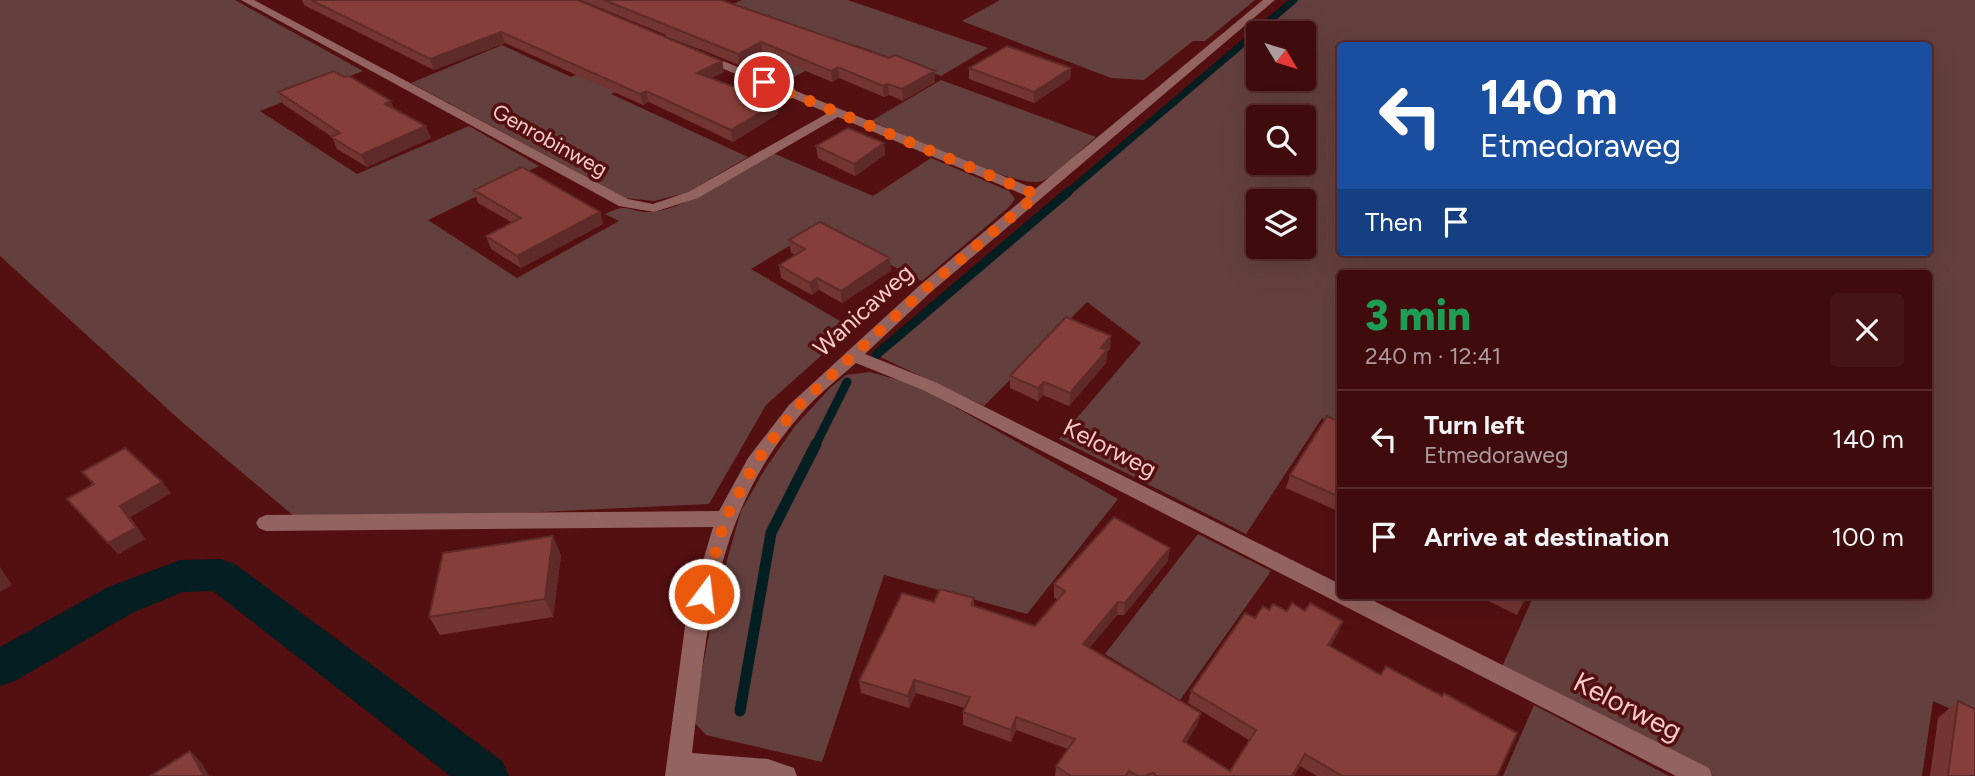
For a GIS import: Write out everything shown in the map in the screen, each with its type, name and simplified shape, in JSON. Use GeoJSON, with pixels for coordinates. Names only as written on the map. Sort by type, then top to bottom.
{"type":"FeatureCollection","features":[{"type":"Feature","properties":{"kind":"street","name":"Genrobinweg"},"geometry":{"type":"LineString","coordinates":[[246,0],[624,203],[654,208],[693,195],[838,112]]}},
{"type":"Feature","properties":{"kind":"street","name":"Wanicaweg"},"geometry":{"type":"LineString","coordinates":[[678,769],[697,619],[725,519],[755,463],[795,409],[925,289],[1270,0]]}},
{"type":"Feature","properties":{"kind":"street"},"geometry":{"type":"LineString","coordinates":[[696,53],[1037,195]]}},
{"type":"Feature","properties":{"kind":"street","name":"Kelorweg"},"geometry":{"type":"LineString","coordinates":[[853,355],[929,386],[1337,593]]}},
{"type":"Feature","properties":{"kind":"street"},"geometry":{"type":"LineString","coordinates":[[267,523],[725,519]]}},
{"type":"Feature","properties":{"kind":"street","name":"Kelorweg"},"geometry":{"type":"LineString","coordinates":[[1349,599],[1700,776]]}},
{"type":"Feature","properties":{"kind":"street"},"geometry":{"type":"LineString","coordinates":[[678,769],[768,770],[785,776]]}},
{"type":"Feature","properties":{"kind":"shaded area"},"geometry":{"type":"Polygon","coordinates":[[[0,0],[235,0],[363,71],[260,111],[357,174],[469,126],[539,166],[428,220],[517,278],[619,221],[605,214],[613,210],[665,210],[697,197],[773,153],[873,196],[931,158],[1009,191],[1015,199],[922,281],[819,228],[751,269],[852,328],[766,405],[709,504],[302,523],[182,422],[0,256],[0,0]]]}},
{"type":"Feature","properties":{"kind":"shaded area"},"geometry":{"type":"Polygon","coordinates":[[[742,0],[848,0],[988,48],[941,76],[856,45],[780,84],[741,68],[809,35],[766,18],[699,49],[665,36],[742,0]]]}},
{"type":"Feature","properties":{"kind":"shaded area"},"geometry":{"type":"Polygon","coordinates":[[[1000,0],[1255,0],[1205,41],[1193,41],[1144,80],[1111,78],[962,21],[1000,0]]]}},
{"type":"Feature","properties":{"kind":"shaded area"},"geometry":{"type":"Polygon","coordinates":[[[1294,0],[1975,0],[1975,720],[1933,701],[1922,776],[1713,776],[1502,667],[1532,599],[1932,599],[1932,270],[1337,270],[1337,425],[1322,418],[1246,534],[1059,439],[1141,343],[1087,302],[984,406],[876,355],[1246,41],[1246,91],[1316,91],[1316,21],[1269,21],[1294,0]]]}},
{"type":"Feature","properties":{"kind":"shaded area"},"geometry":{"type":"Polygon","coordinates":[[[655,40],[692,55],[611,94],[748,157],[686,193],[654,201],[626,198],[411,83],[502,45],[571,77],[655,40]]]}},
{"type":"Feature","properties":{"kind":"shaded area"},"geometry":{"type":"Polygon","coordinates":[[[941,80],[1096,137],[1048,178],[1029,181],[985,169],[871,121],[941,80]]]}},
{"type":"Feature","properties":{"kind":"shaded area"},"geometry":{"type":"Polygon","coordinates":[[[870,372],[916,385],[1118,499],[1027,614],[884,575],[822,762],[706,735],[692,720],[716,599],[741,511],[765,469],[795,426],[830,388],[846,375],[870,372]]]}},
{"type":"Feature","properties":{"kind":"shaded area"},"geometry":{"type":"Polygon","coordinates":[[[1198,534],[1271,571],[1180,700],[1105,654],[1198,534]]]}},
{"type":"Feature","properties":{"kind":"shaded area"},"geometry":{"type":"Polygon","coordinates":[[[1534,705],[1669,776],[1503,776],[1534,705]]]}},
{"type":"Feature","properties":{"kind":"building"},"geometry":{"type":"Polygon","coordinates":[[[311,0],[578,0],[722,61],[697,73],[777,103],[731,130],[646,91],[640,94],[501,32],[430,59],[311,0]]]}},
{"type":"Feature","properties":{"kind":"building"},"geometry":{"type":"Polygon","coordinates":[[[604,0],[721,0],[889,58],[895,55],[935,71],[902,89],[888,84],[883,86],[838,67],[831,71],[761,42],[738,54],[604,0]]]}},
{"type":"Feature","properties":{"kind":"building"},"geometry":{"type":"Polygon","coordinates":[[[1007,46],[1071,68],[1034,92],[969,68],[1007,46]]]}},
{"type":"Feature","properties":{"kind":"building"},"geometry":{"type":"Polygon","coordinates":[[[334,71],[344,77],[349,76],[391,101],[385,104],[426,126],[361,155],[331,137],[340,133],[278,92],[334,71]]]}},
{"type":"Feature","properties":{"kind":"building"},"geometry":{"type":"Polygon","coordinates":[[[848,128],[884,143],[854,164],[816,146],[848,128]]]}},
{"type":"Feature","properties":{"kind":"building"},"geometry":{"type":"Polygon","coordinates":[[[522,167],[600,212],[517,256],[486,236],[521,218],[474,190],[522,167]]]}},
{"type":"Feature","properties":{"kind":"building"},"geometry":{"type":"Polygon","coordinates":[[[820,222],[890,258],[841,291],[817,278],[810,283],[779,265],[805,249],[789,240],[820,222]]]}},
{"type":"Feature","properties":{"kind":"building"},"geometry":{"type":"Polygon","coordinates":[[[1066,317],[1111,336],[1101,348],[1107,350],[1070,393],[1044,382],[1038,388],[1010,376],[1066,317]]]}},
{"type":"Feature","properties":{"kind":"building"},"geometry":{"type":"Polygon","coordinates":[[[1327,416],[1337,421],[1337,496],[1290,475],[1327,416]]]}},
{"type":"Feature","properties":{"kind":"building"},"geometry":{"type":"Polygon","coordinates":[[[125,448],[162,482],[120,506],[136,528],[108,543],[67,499],[94,484],[82,472],[125,448]]]}},
{"type":"Feature","properties":{"kind":"building"},"geometry":{"type":"Polygon","coordinates":[[[1114,517],[1170,548],[1125,603],[1118,602],[1083,644],[1201,713],[1183,741],[1230,771],[1256,730],[1191,691],[1245,613],[1255,618],[1263,606],[1269,610],[1273,604],[1287,611],[1292,603],[1305,611],[1310,603],[1343,621],[1328,645],[1381,675],[1386,666],[1442,696],[1444,693],[1517,733],[1497,776],[1342,776],[1305,754],[1292,776],[1157,776],[1153,773],[1138,776],[1129,771],[1125,776],[1071,776],[1056,766],[1075,739],[1016,717],[1011,730],[963,712],[970,697],[914,680],[908,696],[859,681],[902,593],[934,602],[940,589],[974,598],[971,605],[1035,626],[1065,591],[1054,584],[1114,517]]]}},
{"type":"Feature","properties":{"kind":"building"},"geometry":{"type":"Polygon","coordinates":[[[553,536],[545,599],[429,617],[443,553],[553,536]]]}},
{"type":"Feature","properties":{"kind":"building"},"geometry":{"type":"Polygon","coordinates":[[[1958,701],[1975,709],[1975,776],[1948,776],[1958,701]]]}},
{"type":"Feature","properties":{"kind":"building"},"geometry":{"type":"Polygon","coordinates":[[[190,751],[204,776],[150,776],[190,751]]]}},
{"type":"Feature","properties":{"kind":"waterway"},"geometry":{"type":"LineString","coordinates":[[1066,194],[1294,0]]}},
{"type":"Feature","properties":{"kind":"waterway"},"geometry":{"type":"LineString","coordinates":[[876,355],[1068,192]]}},
{"type":"Feature","properties":{"kind":"waterway"},"geometry":{"type":"LineString","coordinates":[[816,444],[847,382]]}},
{"type":"Feature","properties":{"kind":"waterway"},"geometry":{"type":"LineString","coordinates":[[740,711],[771,533],[816,444]]}},
{"type":"Feature","properties":{"kind":"waterway"},"geometry":{"type":"LineString","coordinates":[[0,668],[120,600],[180,576],[221,575],[486,776]]}},
{"type":"Feature","properties":{"kind":"route"},"geometry":{"type":"LineString","coordinates":[[704,594],[725,519],[755,463],[795,409],[925,289],[1037,195],[764,82]]}}]}
